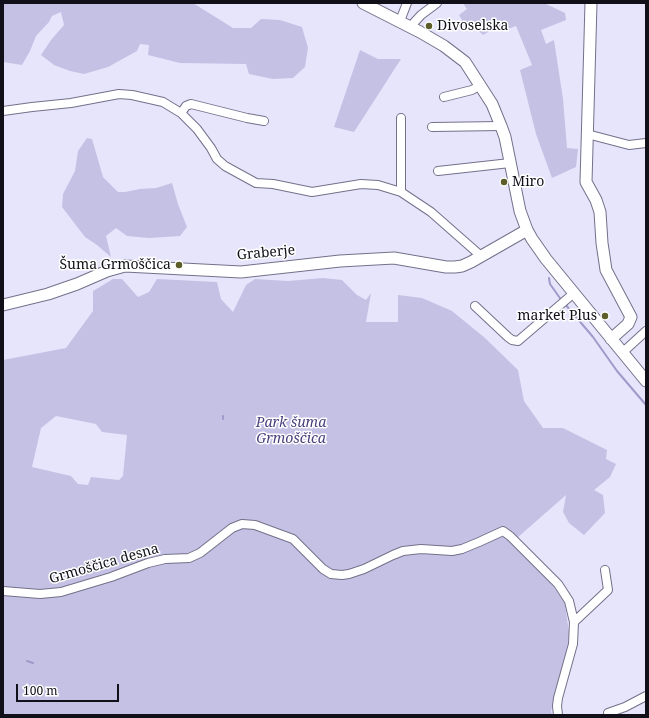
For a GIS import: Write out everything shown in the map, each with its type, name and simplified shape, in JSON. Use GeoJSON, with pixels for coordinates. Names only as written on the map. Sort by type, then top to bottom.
{"type":"FeatureCollection","features":[{"type":"Feature","properties":{"kind":"street"},"geometry":{"type":"LineString","coordinates":[[363,3],[410,26],[444,46],[465,62],[492,104],[501,126],[505,137],[520,211],[528,230],[570,297],[611,339],[646,381]]}},
{"type":"Feature","properties":{"kind":"street"},"geometry":{"type":"LineString","coordinates":[[400,21],[407,3]]}},
{"type":"Feature","properties":{"kind":"street"},"geometry":{"type":"LineString","coordinates":[[410,26],[421,15],[437,3]]}},
{"type":"Feature","properties":{"kind":"street"},"geometry":{"type":"LineString","coordinates":[[591,3],[586,182],[596,200],[600,212],[602,243],[606,270],[631,317],[628,324],[611,339]]}},
{"type":"Feature","properties":{"kind":"street"},"geometry":{"type":"LineString","coordinates":[[444,97],[472,90],[481,85]]}},
{"type":"Feature","properties":{"kind":"street"},"geometry":{"type":"LineString","coordinates":[[3,111],[70,103],[119,94],[132,95],[163,102],[181,113],[197,130],[211,148],[217,159],[225,166],[256,183],[273,184],[312,192],[361,184],[378,185],[401,192],[431,212],[482,256]]}},
{"type":"Feature","properties":{"kind":"street"},"geometry":{"type":"LineString","coordinates":[[181,113],[186,106],[191,104],[264,121]]}},
{"type":"Feature","properties":{"kind":"street"},"geometry":{"type":"LineString","coordinates":[[401,118],[401,192]]}},
{"type":"Feature","properties":{"kind":"street"},"geometry":{"type":"LineString","coordinates":[[432,127],[501,126]]}},
{"type":"Feature","properties":{"kind":"street"},"geometry":{"type":"LineString","coordinates":[[587,134],[629,145],[646,142]]}},
{"type":"Feature","properties":{"kind":"street"},"geometry":{"type":"LineString","coordinates":[[438,171],[510,163]]}},
{"type":"Feature","properties":{"kind":"street","name":"Graberje"},"geometry":{"type":"LineString","coordinates":[[3,305],[48,294],[77,284],[107,271],[125,266],[241,272],[340,261],[394,258],[446,267],[462,266],[528,230]]}},
{"type":"Feature","properties":{"kind":"street"},"geometry":{"type":"LineString","coordinates":[[475,306],[508,337],[512,340],[518,340],[570,297]]}},
{"type":"Feature","properties":{"kind":"street"},"geometry":{"type":"LineString","coordinates":[[622,353],[646,331]]}},
{"type":"Feature","properties":{"kind":"street","name":"Grmoščica desna"},"geometry":{"type":"LineString","coordinates":[[3,591],[40,594],[62,592],[111,577],[148,563],[165,559],[189,558],[200,553],[232,528],[242,524],[255,525],[293,539],[323,569],[332,574],[342,575],[364,569],[403,551],[421,549],[452,551],[479,542],[503,531],[513,538],[563,590],[569,601],[574,622],[573,644],[558,698],[558,715]]}},
{"type":"Feature","properties":{"kind":"street"},"geometry":{"type":"LineString","coordinates":[[574,622],[608,590],[605,570]]}},
{"type":"Feature","properties":{"kind":"street"},"geometry":{"type":"LineString","coordinates":[[608,713],[625,707],[646,696]]}},
{"type":"Feature","properties":{"kind":"green space"},"geometry":{"type":"Polygon","coordinates":[[[3,3],[193,3],[233,28],[251,28],[261,19],[280,20],[302,27],[308,48],[305,67],[293,78],[273,79],[249,74],[246,64],[180,63],[148,55],[149,45],[140,44],[137,51],[108,67],[84,74],[70,71],[54,65],[41,55],[64,25],[61,12],[52,16],[49,22],[36,36],[22,65],[3,62],[3,3]]]}},
{"type":"Feature","properties":{"kind":"green space"},"geometry":{"type":"Polygon","coordinates":[[[463,3],[544,3],[565,13],[566,20],[541,30],[546,44],[554,40],[563,99],[567,148],[578,149],[576,167],[552,178],[536,134],[520,70],[532,65],[516,26],[502,31],[498,26],[483,35],[470,22],[465,25],[459,15],[467,9],[463,3]]]}},
{"type":"Feature","properties":{"kind":"green space"},"geometry":{"type":"Polygon","coordinates":[[[360,50],[378,59],[401,59],[354,132],[334,127],[360,50]]]}},
{"type":"Feature","properties":{"kind":"green space"},"geometry":{"type":"Polygon","coordinates":[[[87,138],[92,139],[103,177],[118,192],[156,188],[172,183],[187,227],[180,236],[149,238],[127,236],[116,228],[106,236],[111,257],[85,237],[62,207],[63,194],[75,171],[78,151],[87,138]]]}},
{"type":"Feature","properties":{"kind":"green space","name":"Park šuma Grmoščica"},"geometry":{"type":"Polygon","coordinates":[[[323,278],[342,280],[357,295],[366,300],[371,293],[366,322],[398,322],[398,295],[422,298],[452,311],[485,338],[518,370],[524,401],[543,428],[563,428],[607,450],[606,459],[616,464],[610,477],[594,490],[603,495],[605,513],[584,535],[569,523],[563,512],[566,495],[517,538],[538,569],[553,586],[565,604],[569,633],[567,651],[551,711],[552,715],[3,715],[3,360],[66,348],[93,311],[93,291],[113,279],[122,279],[138,297],[149,292],[157,279],[217,282],[221,299],[233,312],[246,285],[255,279],[288,281],[323,278]],[[56,416],[41,428],[32,467],[71,476],[78,484],[88,485],[91,477],[119,480],[123,476],[127,435],[102,432],[96,424],[56,416]]]}},
{"type":"Feature","properties":{"kind":"waterway"},"geometry":{"type":"LineString","coordinates":[[549,278],[550,284],[562,301]]}},
{"type":"Feature","properties":{"kind":"waterway"},"geometry":{"type":"LineString","coordinates":[[565,304],[593,337],[617,371],[646,405]]}},
{"type":"Feature","properties":{"kind":"waterway"},"geometry":{"type":"LineString","coordinates":[[27,661],[33,663]]}},
{"type":"Feature","properties":{"kind":"place","name":"Divoselska"},"geometry":{"type":"Point","coordinates":[429,26]}},
{"type":"Feature","properties":{"kind":"place","name":"Miro"},"geometry":{"type":"Point","coordinates":[504,182]}},
{"type":"Feature","properties":{"kind":"place","name":"Šuma Grmoščica"},"geometry":{"type":"Point","coordinates":[179,265]}},
{"type":"Feature","properties":{"kind":"place","name":"market Plus"},"geometry":{"type":"Point","coordinates":[605,316]}}]}
